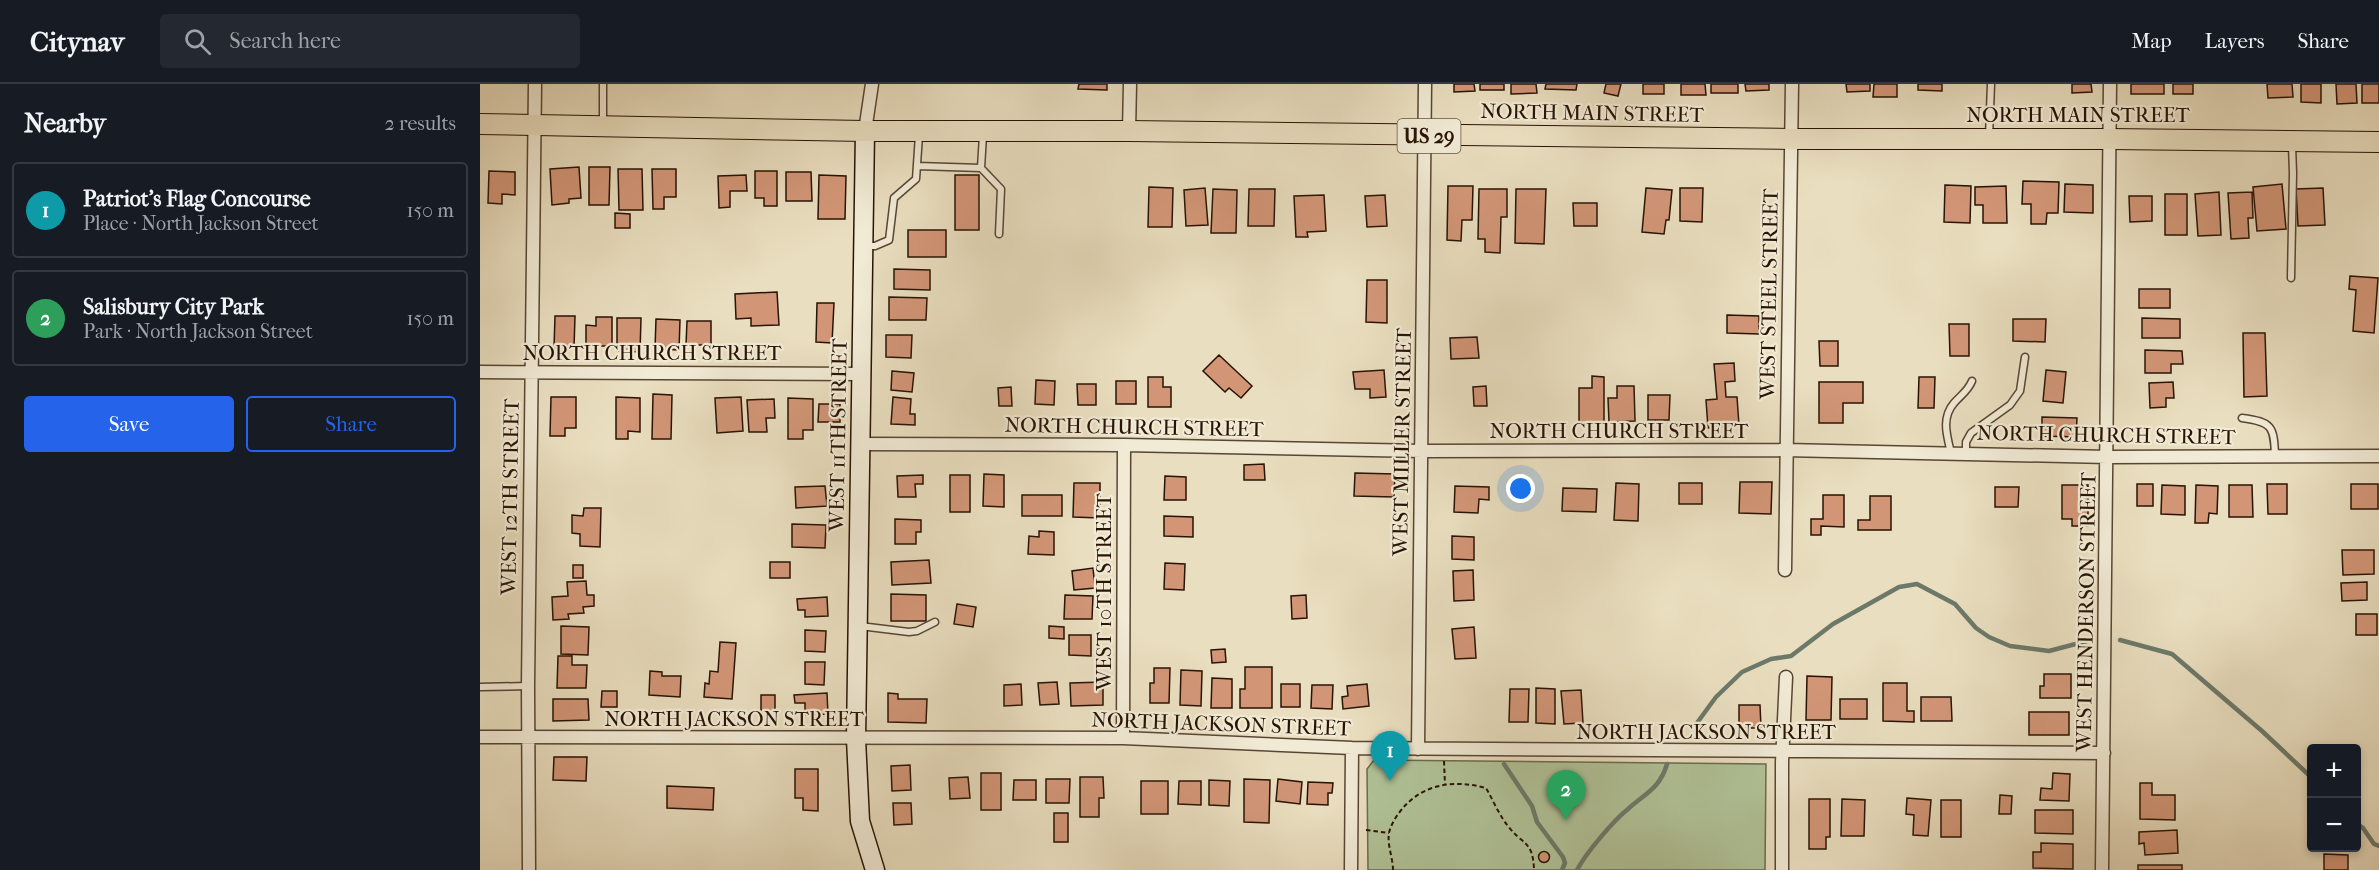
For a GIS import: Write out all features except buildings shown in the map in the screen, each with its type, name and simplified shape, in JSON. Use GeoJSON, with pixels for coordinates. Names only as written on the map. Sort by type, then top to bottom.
{"type":"FeatureCollection","features":[{"type":"Feature","properties":{"kind":"main road","name":"NORTH MAIN STREET"},"geometry":{"type":"LineString","coordinates":[[480,124],[865,131],[1130,131],[1424,136],[2379,142]]}},
{"type":"Feature","properties":{"kind":"street","name":"WEST 12TH STREET"},"geometry":{"type":"LineString","coordinates":[[529,870],[527,738],[535,84]]}},
{"type":"Feature","properties":{"kind":"street"},"geometry":{"type":"LineString","coordinates":[[865,131],[872,84]]}},
{"type":"Feature","properties":{"kind":"street"},"geometry":{"type":"LineString","coordinates":[[1130,84],[1130,131]]}},
{"type":"Feature","properties":{"kind":"street","name":"WEST MILLER STREET"},"geometry":{"type":"LineString","coordinates":[[1418,749],[1425,84]]}},
{"type":"Feature","properties":{"kind":"street","name":"WEST STEEL STREET"},"geometry":{"type":"LineString","coordinates":[[1785,570],[1792,84]]}},
{"type":"Feature","properties":{"kind":"street","name":"WEST HENDERSON STREET"},"geometry":{"type":"LineString","coordinates":[[2102,870],[2110,84]]}},
{"type":"Feature","properties":{"kind":"street","name":"WEST 11TH STREET"},"geometry":{"type":"LineString","coordinates":[[865,131],[856,739],[860,821],[875,870]]}},
{"type":"Feature","properties":{"kind":"street","name":"NORTH CHURCH STREET"},"geometry":{"type":"LineString","coordinates":[[480,372],[861,374]]}},
{"type":"Feature","properties":{"kind":"street","name":"NORTH CHURCH STREET"},"geometry":{"type":"LineString","coordinates":[[860,444],[1124,445],[1422,451],[1785,450],[2108,457],[2379,456]]}},
{"type":"Feature","properties":{"kind":"street","name":"WEST 10TH STREET"},"geometry":{"type":"LineString","coordinates":[[1123,738],[1124,445]]}},
{"type":"Feature","properties":{"kind":"street"},"geometry":{"type":"LineString","coordinates":[[1782,870],[1786,677]]}},
{"type":"Feature","properties":{"kind":"street","name":"NORTH JACKSON STREET"},"geometry":{"type":"LineString","coordinates":[[480,737],[1123,738],[1352,748],[2104,753]]}},
{"type":"Feature","properties":{"kind":"street"},"geometry":{"type":"LineString","coordinates":[[1351,870],[1352,748]]}},
{"type":"Feature","properties":{"kind":"lane"},"geometry":{"type":"LineString","coordinates":[[603,84],[603,125]]}},
{"type":"Feature","properties":{"kind":"lane"},"geometry":{"type":"LineString","coordinates":[[1989,139],[1991,84]]}},
{"type":"Feature","properties":{"kind":"lane"},"geometry":{"type":"LineString","coordinates":[[863,246],[874,246],[889,240],[894,198],[916,179],[919,131]]}},
{"type":"Feature","properties":{"kind":"lane"},"geometry":{"type":"LineString","coordinates":[[981,168],[983,131]]}},
{"type":"Feature","properties":{"kind":"lane"},"geometry":{"type":"LineString","coordinates":[[2291,141],[2293,173],[2291,278]]}},
{"type":"Feature","properties":{"kind":"lane"},"geometry":{"type":"LineString","coordinates":[[917,166],[981,168],[1001,189],[999,234]]}},
{"type":"Feature","properties":{"kind":"lane"},"geometry":{"type":"LineString","coordinates":[[1966,454],[1966,442],[1971,433],[2010,405],[2020,391],[2025,357]]}},
{"type":"Feature","properties":{"kind":"lane"},"geometry":{"type":"LineString","coordinates":[[1951,453],[1945,419],[1947,411],[1969,389],[1972,381]]}},
{"type":"Feature","properties":{"kind":"lane"},"geometry":{"type":"LineString","coordinates":[[2242,418],[2261,421],[2269,425],[2274,432],[2275,456]]}},
{"type":"Feature","properties":{"kind":"lane"},"geometry":{"type":"LineString","coordinates":[[858,626],[909,632],[917,631],[935,622]]}},
{"type":"Feature","properties":{"kind":"lane"},"geometry":{"type":"LineString","coordinates":[[480,687],[528,687]]}},
{"type":"Feature","properties":{"kind":"path"},"geometry":{"type":"LineString","coordinates":[[1444,755],[1445,785]]}},
{"type":"Feature","properties":{"kind":"path"},"geometry":{"type":"LineString","coordinates":[[1393,870],[1389,833],[1396,817],[1408,800],[1418,793],[1445,785],[1469,783],[1486,788],[1506,824],[1532,850],[1534,870]]}},
{"type":"Feature","properties":{"kind":"path"},"geometry":{"type":"LineString","coordinates":[[1366,830],[1389,833]]}},
{"type":"Feature","properties":{"kind":"green space"},"geometry":{"type":"Polygon","coordinates":[[[1374,760],[1766,764],[1765,870],[1368,870],[1367,769],[1374,760]]]}},
{"type":"Feature","properties":{"kind":"waterway"},"geometry":{"type":"LineString","coordinates":[[1694,727],[1716,697],[1742,672],[1771,659],[1791,656],[1833,624],[1899,587],[1917,584],[1955,604],[1976,628],[1989,637],[2010,646],[2049,651],[2087,641]]}},
{"type":"Feature","properties":{"kind":"waterway"},"geometry":{"type":"LineString","coordinates":[[2120,640],[2172,654],[2262,731],[2307,773]]}},
{"type":"Feature","properties":{"kind":"waterway"},"geometry":{"type":"LineString","coordinates":[[1504,764],[1532,806],[1537,822],[1563,857],[1565,863],[1562,870]]}},
{"type":"Feature","properties":{"kind":"waterway"},"geometry":{"type":"LineString","coordinates":[[1577,870],[1593,846],[1615,821],[1652,790],[1667,764]]}},
{"type":"Feature","properties":{"kind":"waterway"},"geometry":{"type":"LineString","coordinates":[[2361,827],[2374,844],[2379,846]]}},
{"type":"Feature","properties":{"kind":"place","name":"Patriot’s Flag Concourse"},"geometry":{"type":"Point","coordinates":[1390,781]}},
{"type":"Feature","properties":{"kind":"place","name":"Salisbury City Park"},"geometry":{"type":"Point","coordinates":[1566,820]}}]}
